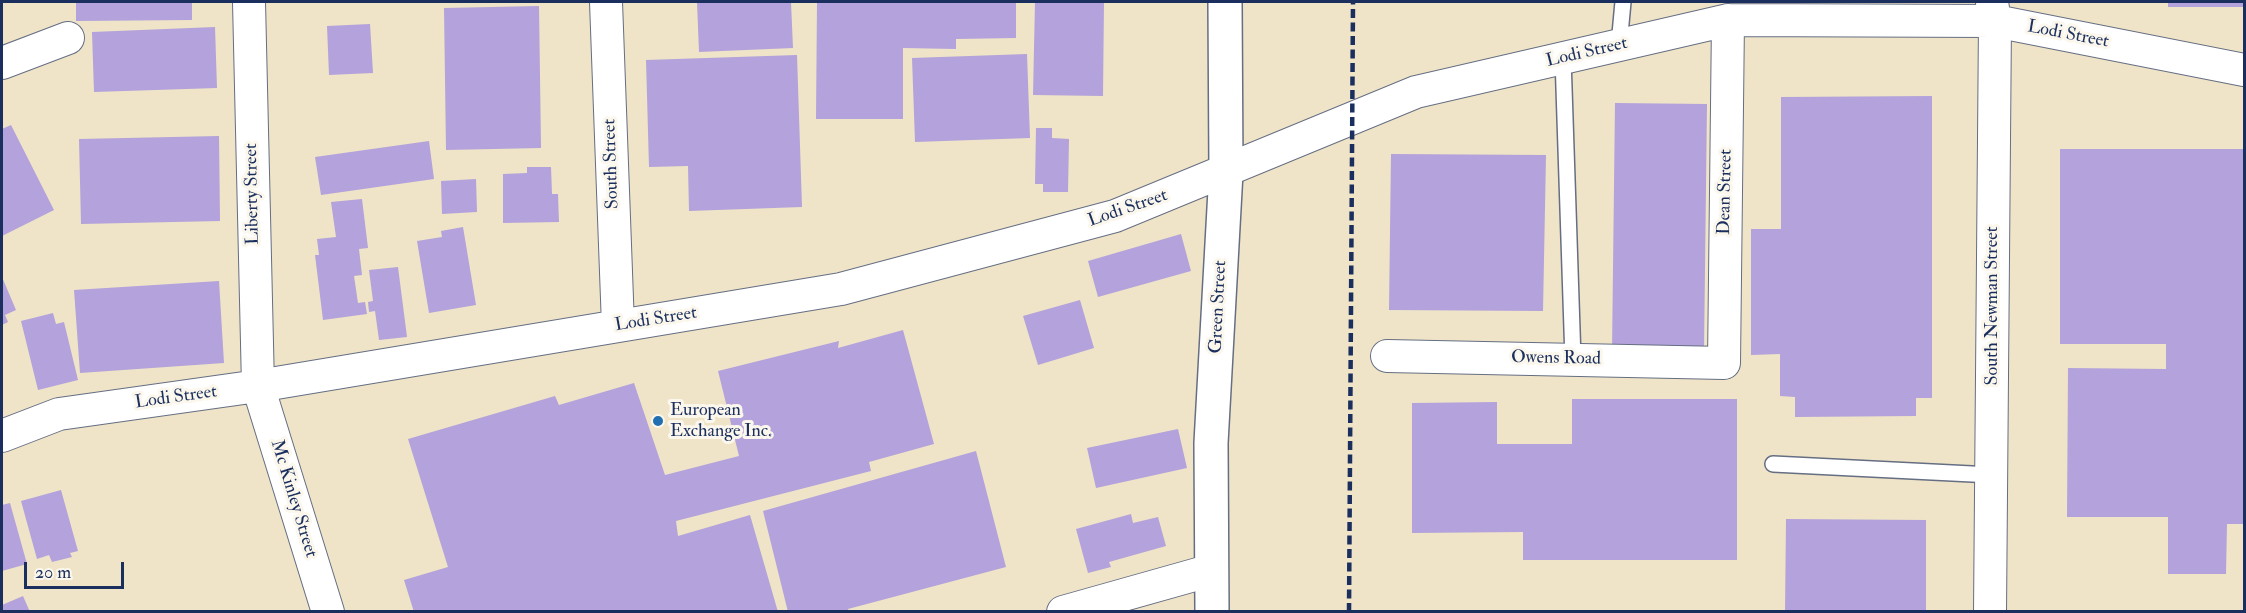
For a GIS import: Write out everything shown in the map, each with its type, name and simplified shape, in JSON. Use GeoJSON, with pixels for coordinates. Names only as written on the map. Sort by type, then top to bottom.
{"type":"FeatureCollection","features":[{"type":"Feature","properties":{"kind":"street","name":"Liberty Street"},"geometry":{"type":"LineString","coordinates":[[249,2],[258,386]]}},
{"type":"Feature","properties":{"kind":"street","name":"South Street"},"geometry":{"type":"LineString","coordinates":[[606,2],[618,326]]}},
{"type":"Feature","properties":{"kind":"street","name":"Green Street"},"geometry":{"type":"LineString","coordinates":[[1212,612],[1211,443],[1226,172],[1225,2]]}},
{"type":"Feature","properties":{"kind":"street","name":"Lodi Street"},"geometry":{"type":"LineString","coordinates":[[2,436],[59,414],[258,386],[841,289],[1115,216],[1226,172],[1352,116],[1416,92],[1728,20],[1994,11],[2244,70]]}},
{"type":"Feature","properties":{"kind":"street","name":"South Newman Street"},"geometry":{"type":"LineString","coordinates":[[1990,612],[1994,11]]}},
{"type":"Feature","properties":{"kind":"street","name":"Dean Street"},"geometry":{"type":"LineString","coordinates":[[1724,363],[1728,20]]}},
{"type":"Feature","properties":{"kind":"street"},"geometry":{"type":"LineString","coordinates":[[2,63],[68,39]]}},
{"type":"Feature","properties":{"kind":"street","name":"Owens Road"},"geometry":{"type":"LineString","coordinates":[[1387,356],[1724,363]]}},
{"type":"Feature","properties":{"kind":"street","name":"Mc Kinley Street"},"geometry":{"type":"LineString","coordinates":[[258,386],[328,612]]}},
{"type":"Feature","properties":{"kind":"street"},"geometry":{"type":"LineString","coordinates":[[1063,612],[1212,570]]}},
{"type":"Feature","properties":{"kind":"lane"},"geometry":{"type":"LineString","coordinates":[[1619,45],[1623,2]]}},
{"type":"Feature","properties":{"kind":"lane"},"geometry":{"type":"LineString","coordinates":[[1563,58],[1574,360]]}},
{"type":"Feature","properties":{"kind":"lane"},"geometry":{"type":"LineString","coordinates":[[1773,464],[1992,475]]}},
{"type":"Feature","properties":{"kind":"building"},"geometry":{"type":"Polygon","coordinates":[[[76,2],[192,2],[192,20],[76,21],[76,2]]]}},
{"type":"Feature","properties":{"kind":"building"},"geometry":{"type":"Polygon","coordinates":[[[697,2],[791,2],[793,48],[699,52],[697,2]]]}},
{"type":"Feature","properties":{"kind":"building"},"geometry":{"type":"Polygon","coordinates":[[[817,2],[1016,2],[1016,38],[956,39],[956,49],[903,48],[903,119],[816,119],[817,2]]]}},
{"type":"Feature","properties":{"kind":"building"},"geometry":{"type":"Polygon","coordinates":[[[1035,2],[1104,2],[1103,96],[1033,95],[1035,2]]]}},
{"type":"Feature","properties":{"kind":"building"},"geometry":{"type":"Polygon","coordinates":[[[2168,2],[2244,2],[2244,7],[2168,7],[2168,2]]]}},
{"type":"Feature","properties":{"kind":"building"},"geometry":{"type":"Polygon","coordinates":[[[539,6],[541,148],[446,150],[444,8],[539,6]]]}},
{"type":"Feature","properties":{"kind":"building"},"geometry":{"type":"Polygon","coordinates":[[[370,24],[373,73],[329,75],[327,26],[370,24]]]}},
{"type":"Feature","properties":{"kind":"building"},"geometry":{"type":"Polygon","coordinates":[[[215,27],[217,88],[94,92],[92,32],[215,27]]]}},
{"type":"Feature","properties":{"kind":"building"},"geometry":{"type":"Polygon","coordinates":[[[1027,54],[1030,138],[915,142],[912,58],[1027,54]]]}},
{"type":"Feature","properties":{"kind":"building"},"geometry":{"type":"Polygon","coordinates":[[[797,55],[802,207],[689,211],[688,166],[649,167],[646,60],[797,55]]]}},
{"type":"Feature","properties":{"kind":"building"},"geometry":{"type":"Polygon","coordinates":[[[1932,96],[1932,398],[1916,398],[1916,416],[1795,417],[1795,397],[1780,396],[1780,354],[1751,355],[1751,229],[1781,229],[1781,97],[1932,96]]]}},
{"type":"Feature","properties":{"kind":"building"},"geometry":{"type":"Polygon","coordinates":[[[1615,103],[1707,104],[1704,351],[1612,351],[1615,103]]]}},
{"type":"Feature","properties":{"kind":"building"},"geometry":{"type":"Polygon","coordinates":[[[11,125],[54,210],[2,236],[2,129],[11,125]]]}},
{"type":"Feature","properties":{"kind":"building"},"geometry":{"type":"Polygon","coordinates":[[[1036,128],[1052,128],[1052,138],[1069,139],[1068,192],[1043,192],[1043,184],[1035,184],[1036,128]]]}},
{"type":"Feature","properties":{"kind":"building"},"geometry":{"type":"Polygon","coordinates":[[[219,136],[220,221],[81,224],[79,139],[219,136]]]}},
{"type":"Feature","properties":{"kind":"building"},"geometry":{"type":"Polygon","coordinates":[[[429,141],[434,179],[321,195],[315,157],[429,141]]]}},
{"type":"Feature","properties":{"kind":"building"},"geometry":{"type":"Polygon","coordinates":[[[2060,149],[2244,149],[2244,524],[2227,524],[2226,574],[2168,574],[2168,517],[2067,517],[2068,368],[2166,369],[2166,344],[2060,344],[2060,149]]]}},
{"type":"Feature","properties":{"kind":"building"},"geometry":{"type":"Polygon","coordinates":[[[1391,154],[1546,155],[1543,311],[1389,310],[1391,154]]]}},
{"type":"Feature","properties":{"kind":"building"},"geometry":{"type":"Polygon","coordinates":[[[527,167],[551,167],[552,194],[558,194],[559,222],[503,223],[503,174],[527,173],[527,167]]]}},
{"type":"Feature","properties":{"kind":"building"},"geometry":{"type":"Polygon","coordinates":[[[476,179],[477,212],[442,214],[441,181],[476,179]]]}},
{"type":"Feature","properties":{"kind":"building"},"geometry":{"type":"Polygon","coordinates":[[[362,199],[368,248],[359,249],[362,275],[354,276],[358,303],[365,302],[367,314],[323,320],[315,255],[319,255],[317,239],[336,237],[331,202],[362,199]]]}},
{"type":"Feature","properties":{"kind":"building"},"geometry":{"type":"Polygon","coordinates":[[[463,227],[476,305],[429,313],[417,241],[442,237],[441,231],[463,227]]]}},
{"type":"Feature","properties":{"kind":"building"},"geometry":{"type":"Polygon","coordinates":[[[1181,234],[1191,271],[1098,297],[1088,261],[1181,234]]]}},
{"type":"Feature","properties":{"kind":"building"},"geometry":{"type":"Polygon","coordinates":[[[398,267],[407,337],[379,340],[375,311],[369,312],[368,302],[373,301],[369,270],[398,267]]]}},
{"type":"Feature","properties":{"kind":"building"},"geometry":{"type":"Polygon","coordinates":[[[2,277],[16,310],[5,315],[8,322],[2,325],[2,277]]]}},
{"type":"Feature","properties":{"kind":"building"},"geometry":{"type":"Polygon","coordinates":[[[219,281],[224,363],[80,373],[74,290],[219,281]]]}},
{"type":"Feature","properties":{"kind":"building"},"geometry":{"type":"Polygon","coordinates":[[[1080,300],[1094,348],[1038,365],[1023,316],[1080,300]]]}},
{"type":"Feature","properties":{"kind":"building"},"geometry":{"type":"Polygon","coordinates":[[[53,313],[56,324],[64,322],[78,380],[38,390],[21,321],[53,313]]]}},
{"type":"Feature","properties":{"kind":"building"},"geometry":{"type":"Polygon","coordinates":[[[903,330],[934,444],[869,462],[871,471],[676,521],[678,536],[750,515],[778,612],[414,612],[404,580],[448,567],[408,439],[555,396],[559,405],[634,383],[665,475],[739,456],[718,371],[839,341],[838,348],[903,330]]]}},
{"type":"Feature","properties":{"kind":"building"},"geometry":{"type":"Polygon","coordinates":[[[1572,399],[1737,399],[1737,560],[1523,560],[1523,532],[1412,533],[1412,403],[1497,402],[1497,444],[1572,444],[1572,399]]]}},
{"type":"Feature","properties":{"kind":"building"},"geometry":{"type":"Polygon","coordinates":[[[1178,429],[1187,468],[1096,488],[1087,448],[1178,429]]]}},
{"type":"Feature","properties":{"kind":"building"},"geometry":{"type":"Polygon","coordinates":[[[976,451],[1006,567],[848,609],[849,612],[788,612],[763,511],[976,451]]]}},
{"type":"Feature","properties":{"kind":"building"},"geometry":{"type":"Polygon","coordinates":[[[61,490],[78,551],[70,553],[72,557],[52,562],[49,555],[37,559],[21,501],[61,490]]]}},
{"type":"Feature","properties":{"kind":"building"},"geometry":{"type":"Polygon","coordinates":[[[10,503],[27,564],[2,571],[2,505],[10,503]]]}},
{"type":"Feature","properties":{"kind":"building"},"geometry":{"type":"Polygon","coordinates":[[[1131,514],[1133,523],[1158,517],[1166,546],[1109,562],[1111,567],[1088,573],[1076,529],[1131,514]]]}},
{"type":"Feature","properties":{"kind":"building"},"geometry":{"type":"Polygon","coordinates":[[[1786,519],[1926,520],[1926,612],[1785,612],[1786,519]]]}},
{"type":"Feature","properties":{"kind":"building"},"geometry":{"type":"Polygon","coordinates":[[[23,596],[30,612],[2,612],[2,605],[23,596]]]}},
{"type":"Feature","properties":{"kind":"railway"},"geometry":{"type":"LineString","coordinates":[[1349,612],[1353,2]]}},
{"type":"Feature","properties":{"kind":"place","name":"European Exchange Inc."},"geometry":{"type":"Point","coordinates":[658,421]}}]}
